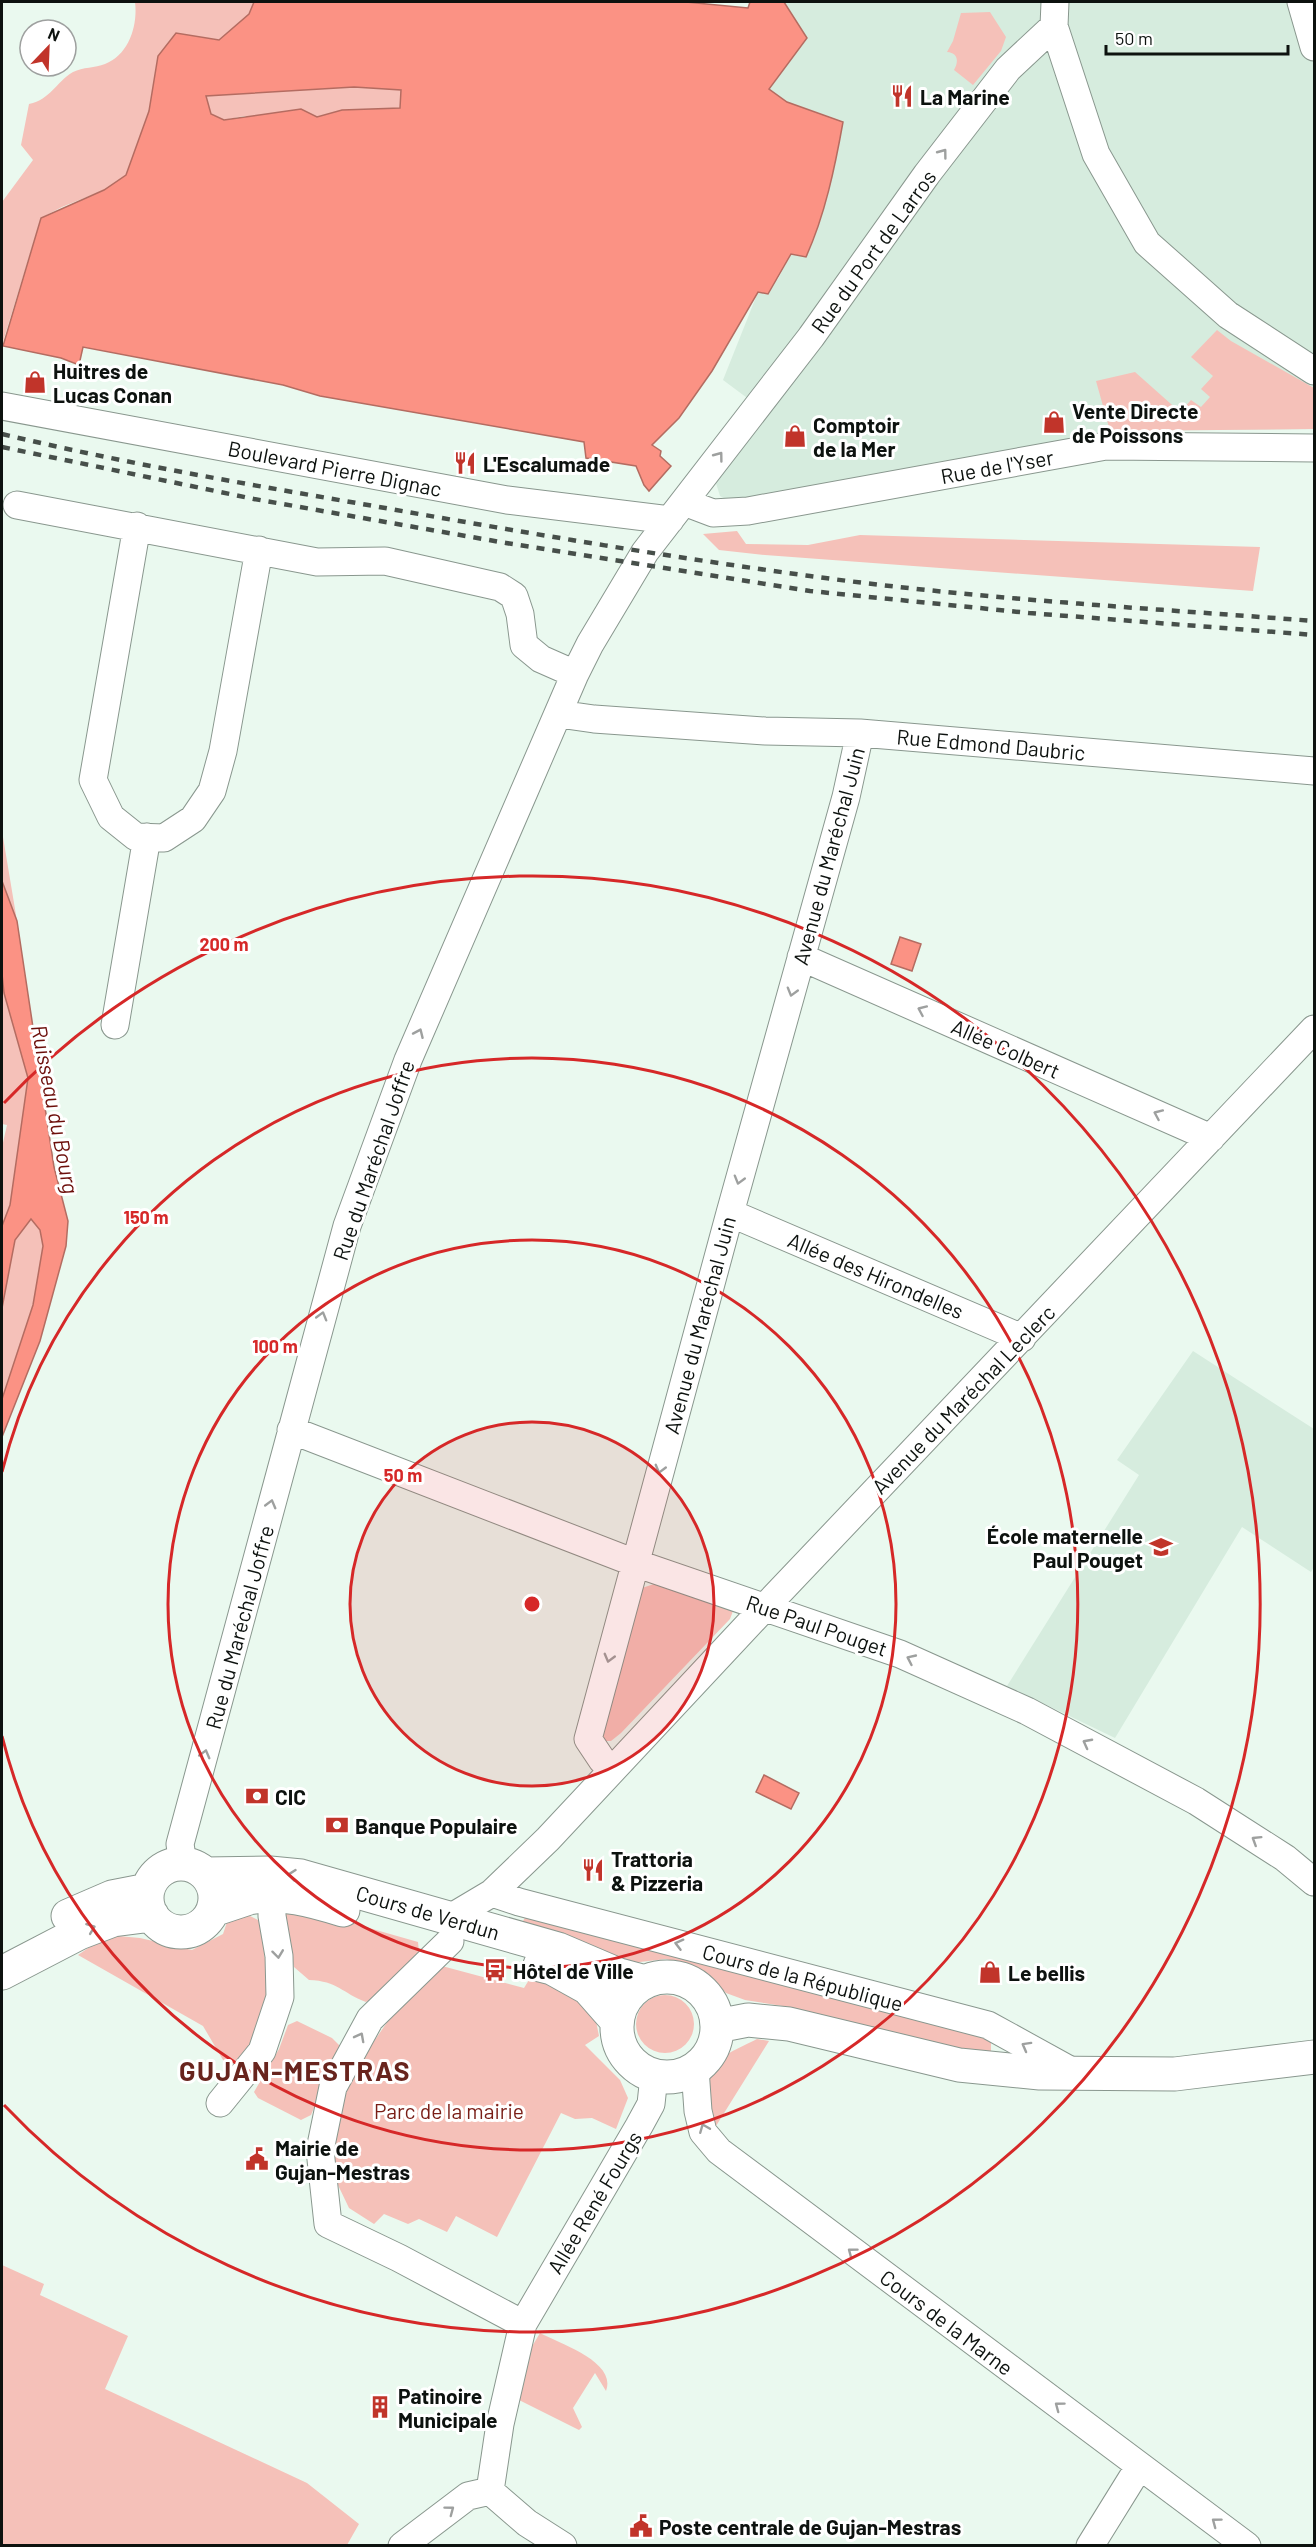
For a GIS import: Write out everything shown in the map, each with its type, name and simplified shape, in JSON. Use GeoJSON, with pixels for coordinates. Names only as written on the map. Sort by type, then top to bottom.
{"type":"FeatureCollection","features":[{"type":"Feature","properties":{"kind":"main road"},"geometry":{"type":"LineString","coordinates":[[171,1866],[194,1869],[214,1891],[213,1910],[208,1919],[190,1931],[178,1932],[159,1924],[150,1902],[153,1879],[161,1871],[171,1866]]}},
{"type":"Feature","properties":{"kind":"main road","name":"Cours de Verdun"},"geometry":{"type":"LineString","coordinates":[[194,1869],[301,1876],[450,1929],[552,1968],[588,1988],[617,2020]]}},
{"type":"Feature","properties":{"kind":"main road","name":"Cours de Verdun"},"geometry":{"type":"LineString","coordinates":[[213,1910],[251,1898],[272,1896],[312,1901],[450,1929],[510,1935],[558,1949],[620,1975],[645,1982]]}},
{"type":"Feature","properties":{"kind":"main road"},"geometry":{"type":"LineString","coordinates":[[2,1952],[79,1910],[112,1897],[150,1902]]}},
{"type":"Feature","properties":{"kind":"main road"},"geometry":{"type":"LineString","coordinates":[[2,1973],[79,1933],[150,1902]]}},
{"type":"Feature","properties":{"kind":"main road"},"geometry":{"type":"LineString","coordinates":[[661,1977],[678,1978],[693,1984],[710,2002],[717,2026],[715,2042],[707,2057],[695,2069],[667,2077],[654,2076],[641,2070],[630,2061],[622,2049],[617,2035],[617,2020],[622,2005],[632,1991],[645,1982],[661,1977]]}},
{"type":"Feature","properties":{"kind":"main road","name":"Cours de la République"},"geometry":{"type":"LineString","coordinates":[[717,2026],[748,2020],[789,2024],[959,2065],[1040,2073],[1175,2074],[1314,2057]]}},
{"type":"Feature","properties":{"kind":"street"},"geometry":{"type":"LineString","coordinates":[[1301,2],[1314,47]]}},
{"type":"Feature","properties":{"kind":"street"},"geometry":{"type":"LineString","coordinates":[[1054,14],[1096,154],[1148,243],[1228,315],[1314,371]]}},
{"type":"Feature","properties":{"kind":"street","name":"Rue du Port de Larros"},"geometry":{"type":"LineString","coordinates":[[677,511],[811,337],[927,174],[1008,69],[1054,14]]}},
{"type":"Feature","properties":{"kind":"street","name":"Boulevard Pierre Dignac"},"geometry":{"type":"LineString","coordinates":[[2,406],[507,500],[677,511]]}},
{"type":"Feature","properties":{"kind":"street","name":"Rue de l'Yser"},"geometry":{"type":"LineString","coordinates":[[677,511],[713,513],[748,511],[1106,446],[1314,448]]}},
{"type":"Feature","properties":{"kind":"street"},"geometry":{"type":"LineString","coordinates":[[17,505],[317,562],[385,561],[500,587],[514,596],[520,614],[524,645],[541,659],[575,674]]}},
{"type":"Feature","properties":{"kind":"street","name":"Rue du Maréchal Joffre"},"geometry":{"type":"LineString","coordinates":[[194,1869],[180,1844],[347,1226],[408,1060],[575,674],[590,644],[645,552],[677,511]]}},
{"type":"Feature","properties":{"kind":"street"},"geometry":{"type":"LineString","coordinates":[[137,526],[93,780],[111,817],[136,837],[164,838],[193,819],[212,790],[223,751],[259,550]]}},
{"type":"Feature","properties":{"kind":"street","name":"Rue Edmond Daubric"},"geometry":{"type":"LineString","coordinates":[[559,714],[756,730],[860,733],[1314,771]]}},
{"type":"Feature","properties":{"kind":"street","name":"Avenue du Maréchal Juin"},"geometry":{"type":"LineString","coordinates":[[613,1769],[602,1760],[588,1739],[730,1213],[846,797],[860,733]]}},
{"type":"Feature","properties":{"kind":"street"},"geometry":{"type":"LineString","coordinates":[[115,1025],[147,837]]}},
{"type":"Feature","properties":{"kind":"street","name":"Allée Colbert"},"geometry":{"type":"LineString","coordinates":[[801,957],[1211,1138]]}},
{"type":"Feature","properties":{"kind":"street","name":"Avenue du Maréchal Leclerc"},"geometry":{"type":"LineString","coordinates":[[613,1769],[1314,1029]]}},
{"type":"Feature","properties":{"kind":"street","name":"Allée des Hirondelles"},"geometry":{"type":"LineString","coordinates":[[730,1213],[1022,1338]]}},
{"type":"Feature","properties":{"kind":"street","name":"Rue Paul Pouget"},"geometry":{"type":"LineString","coordinates":[[291,1430],[635,1563],[900,1654],[1027,1711],[1196,1801],[1285,1858],[1314,1882]]}},
{"type":"Feature","properties":{"kind":"street"},"geometry":{"type":"LineString","coordinates":[[523,2324],[399,2258],[328,2224],[320,2150],[333,2087],[370,2019],[450,1929],[507,1891],[548,1839],[613,1769]]}},
{"type":"Feature","properties":{"kind":"street"},"geometry":{"type":"LineString","coordinates":[[507,1891],[510,1935]]}},
{"type":"Feature","properties":{"kind":"street","name":"Cours de la République"},"geometry":{"type":"LineString","coordinates":[[507,1891],[988,2025],[1077,2074]]}},
{"type":"Feature","properties":{"kind":"street"},"geometry":{"type":"LineString","coordinates":[[220,2103],[262,2051],[280,1997],[279,1956],[272,1916],[272,1896]]}},
{"type":"Feature","properties":{"kind":"street","name":"Cours de la Marne"},"geometry":{"type":"LineString","coordinates":[[695,2069],[698,2111],[703,2132],[719,2151],[1247,2546]]}},
{"type":"Feature","properties":{"kind":"street","name":"Allée René Fourgs"},"geometry":{"type":"LineString","coordinates":[[490,2491],[500,2424],[523,2324],[639,2126],[651,2103],[654,2076]]}},
{"type":"Feature","properties":{"kind":"street"},"geometry":{"type":"LineString","coordinates":[[1090,2546],[1139,2466]]}},
{"type":"Feature","properties":{"kind":"street"},"geometry":{"type":"LineString","coordinates":[[402,2546],[468,2496],[490,2491],[527,2523],[563,2546]]}},
{"type":"Feature","properties":{"kind":"shaded area"},"geometry":{"type":"Polygon","coordinates":[[[254,2],[686,2],[748,8],[750,2],[784,2],[807,38],[769,89],[787,102],[843,122],[824,208],[806,257],[791,254],[768,294],[758,292],[712,371],[679,418],[652,445],[661,451],[660,456],[671,466],[649,491],[636,466],[586,458],[584,442],[320,396],[283,385],[83,347],[79,365],[61,358],[3,346],[41,218],[104,190],[126,175],[149,111],[158,56],[176,33],[219,40],[249,14],[254,2]],[[354,87],[206,96],[211,114],[224,120],[301,109],[317,117],[342,110],[400,108],[401,90],[354,87]]]}},
{"type":"Feature","properties":{"kind":"shaded area"},"geometry":{"type":"Polygon","coordinates":[[[784,2],[1314,2],[1314,429],[1110,431],[914,473],[731,502],[720,496],[715,480],[766,412],[723,380],[758,292],[778,279],[791,254],[806,257],[814,240],[835,166],[843,121],[787,102],[769,89],[807,38],[784,2]]]}},
{"type":"Feature","properties":{"kind":"shaded area"},"geometry":{"type":"Polygon","coordinates":[[[2,881],[17,921],[54,1167],[68,1221],[66,1246],[40,1341],[2,1437],[2,1399],[33,1305],[43,1246],[40,1230],[31,1219],[15,1240],[2,1308],[2,1226],[10,1205],[28,1078],[4,993],[2,881]]]}},
{"type":"Feature","properties":{"kind":"shaded area"},"geometry":{"type":"Polygon","coordinates":[[[900,937],[921,944],[912,971],[891,964],[900,937]]]}},
{"type":"Feature","properties":{"kind":"shaded area","name":"École maternelle Paul Pouget"},"geometry":{"type":"Polygon","coordinates":[[[1193,1351],[1314,1429],[1314,1567],[1311,1572],[1242,1527],[1115,1738],[1007,1686],[1139,1475],[1117,1460],[1193,1351]]]}},
{"type":"Feature","properties":{"kind":"shaded area"},"geometry":{"type":"Polygon","coordinates":[[[764,1775],[799,1793],[791,1809],[756,1792],[764,1775]]]}},
{"type":"Feature","properties":{"kind":"green space"},"geometry":{"type":"Polygon","coordinates":[[[135,2],[254,2],[249,14],[219,40],[176,33],[158,56],[149,111],[126,175],[104,190],[41,218],[2,345],[2,202],[33,160],[21,145],[29,104],[48,95],[65,78],[78,78],[78,70],[105,64],[120,54],[130,38],[136,11],[135,2]]]}},
{"type":"Feature","properties":{"kind":"green space"},"geometry":{"type":"Polygon","coordinates":[[[990,12],[1006,37],[1001,51],[973,85],[954,70],[957,64],[956,58],[947,52],[953,41],[961,13],[990,12]]]}},
{"type":"Feature","properties":{"kind":"green space"},"geometry":{"type":"Polygon","coordinates":[[[354,87],[402,90],[400,108],[342,110],[317,117],[244,116],[224,120],[211,114],[206,96],[354,87]]]}},
{"type":"Feature","properties":{"kind":"green space"},"geometry":{"type":"Polygon","coordinates":[[[1217,330],[1231,341],[1314,388],[1314,429],[1110,431],[1096,381],[1135,372],[1180,412],[1191,400],[1201,407],[1210,397],[1201,389],[1213,376],[1191,357],[1217,330]]]}},
{"type":"Feature","properties":{"kind":"green space"},"geometry":{"type":"Polygon","coordinates":[[[737,531],[746,544],[808,545],[860,535],[1260,547],[1253,591],[765,555],[719,550],[703,534],[737,531]]]}},
{"type":"Feature","properties":{"kind":"green space"},"geometry":{"type":"Polygon","coordinates":[[[2,831],[17,921],[2,881],[2,831]]]}},
{"type":"Feature","properties":{"kind":"green space"},"geometry":{"type":"Polygon","coordinates":[[[2,974],[4,993],[28,1078],[10,1205],[2,1226],[2,1147],[7,1125],[2,1124],[2,974]]]}},
{"type":"Feature","properties":{"kind":"green space"},"geometry":{"type":"Polygon","coordinates":[[[31,1218],[40,1230],[43,1245],[33,1305],[2,1399],[2,1308],[15,1240],[31,1218]]]}},
{"type":"Feature","properties":{"kind":"green space"},"geometry":{"type":"Polygon","coordinates":[[[657,1583],[733,1611],[730,1619],[621,1733],[611,1741],[605,1741],[599,1731],[642,1588],[657,1583]]]}},
{"type":"Feature","properties":{"kind":"green space"},"geometry":{"type":"Polygon","coordinates":[[[292,1906],[418,1942],[419,1952],[375,1997],[366,2002],[333,1985],[309,1980],[294,1967],[287,1940],[285,1914],[292,1906]]]}},
{"type":"Feature","properties":{"kind":"green space"},"geometry":{"type":"Polygon","coordinates":[[[246,1914],[260,1921],[269,1990],[253,2041],[233,2064],[226,2065],[203,2026],[78,1955],[107,1935],[140,1938],[192,1950],[223,1934],[228,1919],[246,1914]]]}},
{"type":"Feature","properties":{"kind":"green space"},"geometry":{"type":"Polygon","coordinates":[[[526,1916],[535,1916],[752,1977],[991,2039],[991,2051],[979,2054],[916,2043],[789,2007],[745,2000],[726,1993],[704,1971],[687,1964],[666,1959],[631,1963],[524,1926],[523,1921],[526,1916]]]}},
{"type":"Feature","properties":{"kind":"green space","name":"Parc de la mairie"},"geometry":{"type":"Polygon","coordinates":[[[442,1966],[524,1988],[532,1975],[593,2006],[599,2036],[585,2045],[620,2080],[628,2098],[616,2129],[592,2118],[575,2119],[561,2113],[497,2237],[456,2216],[447,2232],[419,2219],[408,2224],[384,2214],[374,2224],[349,2208],[337,2183],[333,2135],[343,2097],[363,2057],[388,2021],[442,1966]]]}},
{"type":"Feature","properties":{"kind":"green space"},"geometry":{"type":"Polygon","coordinates":[[[659,1995],[671,1995],[686,2003],[694,2018],[694,2030],[686,2045],[671,2053],[659,2053],[644,2045],[636,2030],[636,2018],[644,2003],[659,1995]]]}},
{"type":"Feature","properties":{"kind":"green space","name":"Parc de la mairie"},"geometry":{"type":"Polygon","coordinates":[[[297,2021],[332,2038],[340,2046],[311,2115],[301,2120],[258,2098],[254,2092],[279,2049],[288,2025],[297,2021]]]}},
{"type":"Feature","properties":{"kind":"green space"},"geometry":{"type":"Polygon","coordinates":[[[757,2039],[769,2041],[716,2126],[709,2110],[707,2093],[714,2067],[733,2051],[757,2039]]]}},
{"type":"Feature","properties":{"kind":"green space"},"geometry":{"type":"Polygon","coordinates":[[[2,2265],[44,2284],[40,2295],[128,2336],[105,2389],[307,2483],[359,2524],[347,2545],[2,2545],[2,2265]]]}},
{"type":"Feature","properties":{"kind":"green space"},"geometry":{"type":"Polygon","coordinates":[[[540,2333],[585,2355],[603,2371],[607,2381],[606,2391],[595,2373],[573,2408],[582,2427],[579,2430],[515,2398],[524,2360],[540,2333]]]}},
{"type":"Feature","properties":{"kind":"railway"},"geometry":{"type":"LineString","coordinates":[[2,434],[230,481],[533,534],[755,568],[873,584],[999,597],[1314,621]]}},
{"type":"Feature","properties":{"kind":"railway"},"geometry":{"type":"LineString","coordinates":[[2,447],[254,499],[506,543],[810,591],[1029,613],[1314,635]]}},
{"type":"Feature","properties":{"kind":"place","name":"La Marine"},"geometry":{"type":"Point","coordinates":[902,96]}},
{"type":"Feature","properties":{"kind":"place","name":"Huitres de Lucas Conan"},"geometry":{"type":"Point","coordinates":[35,382]}},
{"type":"Feature","properties":{"kind":"place","name":"Vente Directe de Poissons"},"geometry":{"type":"Point","coordinates":[1054,422]}},
{"type":"Feature","properties":{"kind":"place","name":"Comptoir de la Mer"},"geometry":{"type":"Point","coordinates":[795,436]}},
{"type":"Feature","properties":{"kind":"place","name":"L'Escalumade"},"geometry":{"type":"Point","coordinates":[465,463]}},
{"type":"Feature","properties":{"kind":"place","name":"École maternelle Paul Pouget"},"geometry":{"type":"Point","coordinates":[1161,1547]}},
{"type":"Feature","properties":{"kind":"place","name":"CIC"},"geometry":{"type":"Point","coordinates":[257,1796]}},
{"type":"Feature","properties":{"kind":"place","name":"Banque Populaire"},"geometry":{"type":"Point","coordinates":[337,1825]}},
{"type":"Feature","properties":{"kind":"place","name":"Trattoria & Pizzeria"},"geometry":{"type":"Point","coordinates":[593,1870]}},
{"type":"Feature","properties":{"kind":"place","name":"Hôtel de Ville"},"geometry":{"type":"Point","coordinates":[495,1970]}},
{"type":"Feature","properties":{"kind":"place","name":"Le bellis"},"geometry":{"type":"Point","coordinates":[990,1972]}},
{"type":"Feature","properties":{"kind":"place","name":"Mairie de Gujan-Mestras"},"geometry":{"type":"Point","coordinates":[257,2159]}},
{"type":"Feature","properties":{"kind":"place","name":"Patinoire Municipale"},"geometry":{"type":"Point","coordinates":[380,2407]}},
{"type":"Feature","properties":{"kind":"place","name":"Poste centrale de Gujan-Mestras"},"geometry":{"type":"Point","coordinates":[641,2526]}},
{"type":"Feature","properties":{"kind":"district","name":"GUJAN-MESTRAS"},"geometry":{"type":"Point","coordinates":[295,2070]}},
{"type":"Feature","properties":{"kind":"water label","name":"Ruisseau du Bourg"},"geometry":{"type":"Point","coordinates":[56,1109]}}]}
